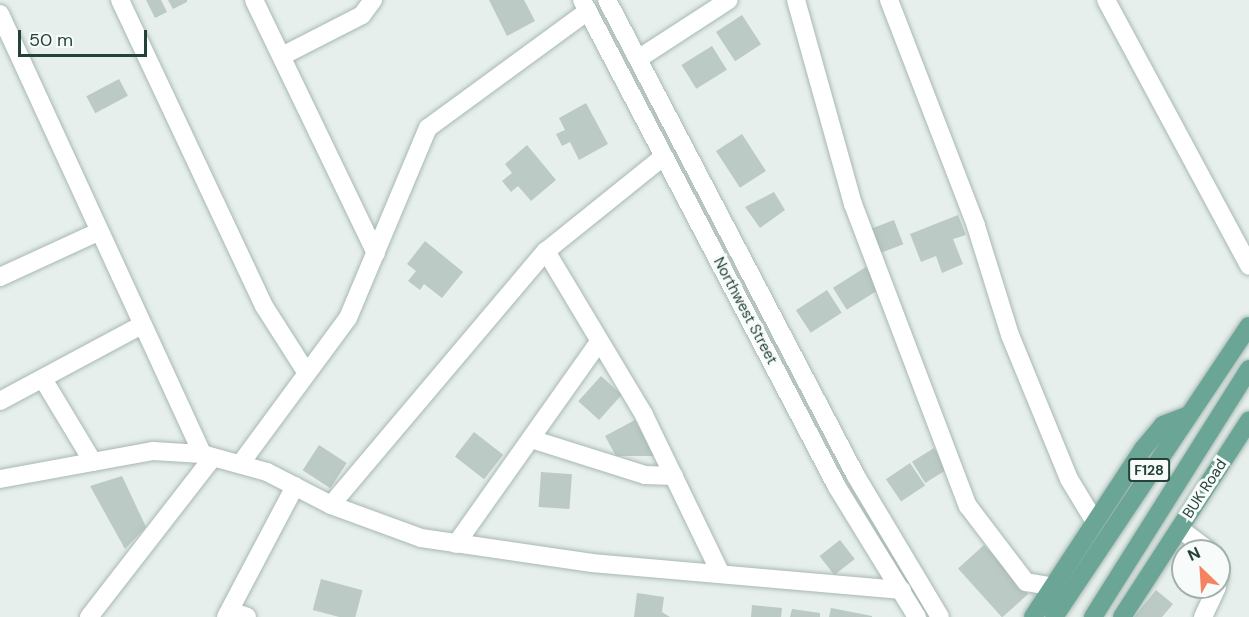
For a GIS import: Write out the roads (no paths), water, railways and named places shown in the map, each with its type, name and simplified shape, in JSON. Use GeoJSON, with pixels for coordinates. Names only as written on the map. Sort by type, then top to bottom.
{"type":"FeatureCollection","features":[{"type":"Feature","properties":{"kind":"main road","name":"F128"},"geometry":{"type":"LineString","coordinates":[[1054,617],[1249,326]]}},
{"type":"Feature","properties":{"kind":"main road","name":"F128"},"geometry":{"type":"LineString","coordinates":[[1094,617],[1248,373]]}},
{"type":"Feature","properties":{"kind":"main road"},"geometry":{"type":"LineString","coordinates":[[1034,617],[1156,433],[1187,416]]}},
{"type":"Feature","properties":{"kind":"main road","name":"BUK Road"},"geometry":{"type":"LineString","coordinates":[[1122,617],[1249,421]]}},
{"type":"Feature","properties":{"kind":"street"},"geometry":{"type":"LineString","coordinates":[[120,0],[264,306],[306,372]]}},
{"type":"Feature","properties":{"kind":"street"},"geometry":{"type":"LineString","coordinates":[[254,0],[376,253]]}},
{"type":"Feature","properties":{"kind":"street"},"geometry":{"type":"LineString","coordinates":[[282,56],[362,15],[373,0]]}},
{"type":"Feature","properties":{"kind":"street","name":"Northwest Street"},"geometry":{"type":"LineString","coordinates":[[607,0],[856,476],[937,613]]}},
{"type":"Feature","properties":{"kind":"street"},"geometry":{"type":"LineString","coordinates":[[638,59],[729,0]]}},
{"type":"Feature","properties":{"kind":"street"},"geometry":{"type":"LineString","coordinates":[[796,0],[853,204],[968,507],[1026,582],[1053,587]]}},
{"type":"Feature","properties":{"kind":"street"},"geometry":{"type":"LineString","coordinates":[[889,0],[976,226],[1010,334],[1069,479],[1095,522]]}},
{"type":"Feature","properties":{"kind":"street"},"geometry":{"type":"LineString","coordinates":[[1106,0],[1249,266]]}},
{"type":"Feature","properties":{"kind":"street"},"geometry":{"type":"LineString","coordinates":[[241,464],[306,372],[348,318],[428,128],[585,5]]}},
{"type":"Feature","properties":{"kind":"street","name":"Northwest Street"},"geometry":{"type":"LineString","coordinates":[[585,5],[837,487],[917,617]]}},
{"type":"Feature","properties":{"kind":"street"},"geometry":{"type":"LineString","coordinates":[[0,14],[140,326],[208,455]]}},
{"type":"Feature","properties":{"kind":"street"},"geometry":{"type":"LineString","coordinates":[[331,505],[546,251],[664,156]]}},
{"type":"Feature","properties":{"kind":"street"},"geometry":{"type":"LineString","coordinates":[[0,277],[98,232]]}},
{"type":"Feature","properties":{"kind":"street"},"geometry":{"type":"LineString","coordinates":[[546,251],[674,476],[720,572]]}},
{"type":"Feature","properties":{"kind":"street"},"geometry":{"type":"LineString","coordinates":[[0,401],[140,326]]}},
{"type":"Feature","properties":{"kind":"street"},"geometry":{"type":"LineString","coordinates":[[456,544],[599,342]]}},
{"type":"Feature","properties":{"kind":"street"},"geometry":{"type":"LineString","coordinates":[[43,379],[93,462]]}},
{"type":"Feature","properties":{"kind":"street"},"geometry":{"type":"LineString","coordinates":[[531,439],[645,475],[674,476]]}},
{"type":"Feature","properties":{"kind":"street"},"geometry":{"type":"LineString","coordinates":[[0,479],[153,451],[208,455],[241,464],[295,486],[331,505],[421,538],[592,563],[720,572],[885,592],[902,590]]}},
{"type":"Feature","properties":{"kind":"street"},"geometry":{"type":"LineString","coordinates":[[89,617],[208,455]]}},
{"type":"Feature","properties":{"kind":"street"},"geometry":{"type":"LineString","coordinates":[[248,617],[228,614],[295,486]]}},
{"type":"Feature","properties":{"kind":"street"},"geometry":{"type":"LineString","coordinates":[[1180,529],[1193,539]]}},
{"type":"Feature","properties":{"kind":"street"},"geometry":{"type":"LineString","coordinates":[[1203,617],[1211,599]]}}]}
